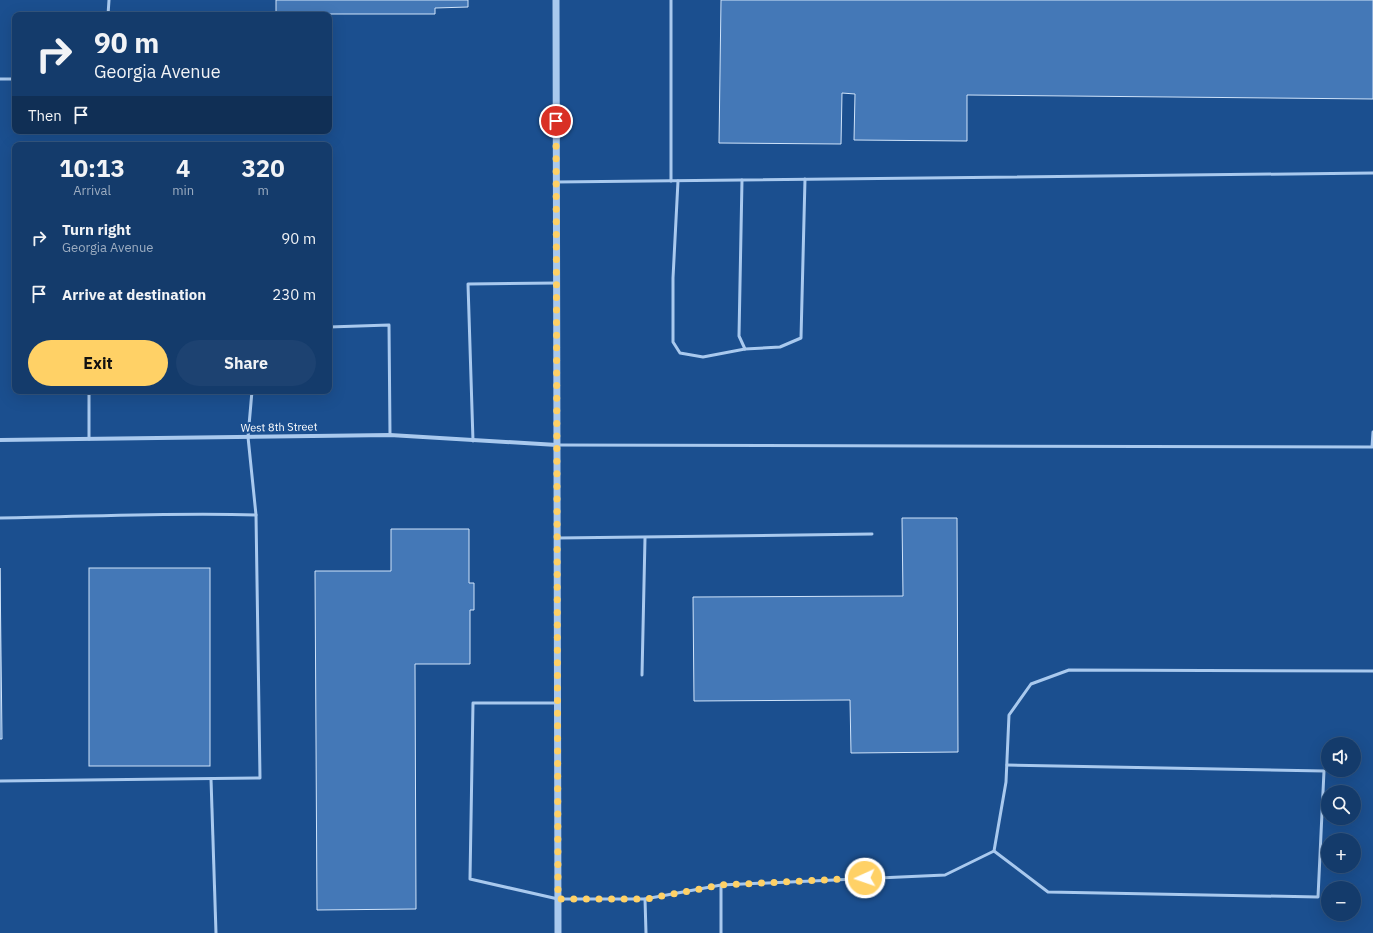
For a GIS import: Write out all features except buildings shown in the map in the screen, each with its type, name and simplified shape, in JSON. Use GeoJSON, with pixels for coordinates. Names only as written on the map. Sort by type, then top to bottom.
{"type":"FeatureCollection","features":[{"type":"Feature","properties":{"kind":"street"},"geometry":{"type":"LineString","coordinates":[[556,0],[558,933]]}},
{"type":"Feature","properties":{"kind":"street","name":"West 8th Street"},"geometry":{"type":"LineString","coordinates":[[0,440],[390,435],[473,442],[557,445]]}},
{"type":"Feature","properties":{"kind":"lane"},"geometry":{"type":"LineString","coordinates":[[108,12],[109,0]]}},
{"type":"Feature","properties":{"kind":"lane"},"geometry":{"type":"LineString","coordinates":[[671,0],[671,181]]}},
{"type":"Feature","properties":{"kind":"lane"},"geometry":{"type":"LineString","coordinates":[[0,79],[12,79]]}},
{"type":"Feature","properties":{"kind":"lane"},"geometry":{"type":"LineString","coordinates":[[556,182],[1373,173]]}},
{"type":"Feature","properties":{"kind":"lane"},"geometry":{"type":"LineString","coordinates":[[678,181],[673,278],[673,342],[680,353],[703,356],[745,349],[780,347],[801,338],[805,179]]}},
{"type":"Feature","properties":{"kind":"lane"},"geometry":{"type":"LineString","coordinates":[[742,180],[739,336],[745,349]]}},
{"type":"Feature","properties":{"kind":"lane"},"geometry":{"type":"LineString","coordinates":[[473,442],[468,284],[557,283]]}},
{"type":"Feature","properties":{"kind":"lane"},"geometry":{"type":"LineString","coordinates":[[332,327],[389,325],[390,435]]}},
{"type":"Feature","properties":{"kind":"lane"},"geometry":{"type":"LineString","coordinates":[[88,394],[89,439]]}},
{"type":"Feature","properties":{"kind":"lane"},"geometry":{"type":"LineString","coordinates":[[0,781],[260,778],[256,515],[248,437],[252,394]]}},
{"type":"Feature","properties":{"kind":"lane"},"geometry":{"type":"LineString","coordinates":[[557,445],[1372,447],[1373,432]]}},
{"type":"Feature","properties":{"kind":"lane"},"geometry":{"type":"LineString","coordinates":[[0,518],[192,512],[256,515]]}},
{"type":"Feature","properties":{"kind":"lane"},"geometry":{"type":"LineString","coordinates":[[557,538],[872,534]]}},
{"type":"Feature","properties":{"kind":"lane"},"geometry":{"type":"LineString","coordinates":[[642,675],[645,538]]}},
{"type":"Feature","properties":{"kind":"lane"},"geometry":{"type":"LineString","coordinates":[[994,851],[1006,782],[1009,715],[1031,684],[1069,670],[1373,671]]}},
{"type":"Feature","properties":{"kind":"lane"},"geometry":{"type":"LineString","coordinates":[[558,703],[473,703],[470,878],[558,899],[646,899],[721,885],[945,875],[994,851]]}},
{"type":"Feature","properties":{"kind":"lane"},"geometry":{"type":"LineString","coordinates":[[994,851],[1048,892],[1318,897],[1324,772],[1006,765]]}},
{"type":"Feature","properties":{"kind":"lane"},"geometry":{"type":"LineString","coordinates":[[211,778],[216,933]]}},
{"type":"Feature","properties":{"kind":"lane"},"geometry":{"type":"LineString","coordinates":[[721,885],[721,933]]}},
{"type":"Feature","properties":{"kind":"lane"},"geometry":{"type":"LineString","coordinates":[[646,899],[646,933]]}},
{"type":"Feature","properties":{"kind":"route"},"geometry":{"type":"LineString","coordinates":[[556,121],[558,899],[646,899],[721,885],[865,878]]}}]}
